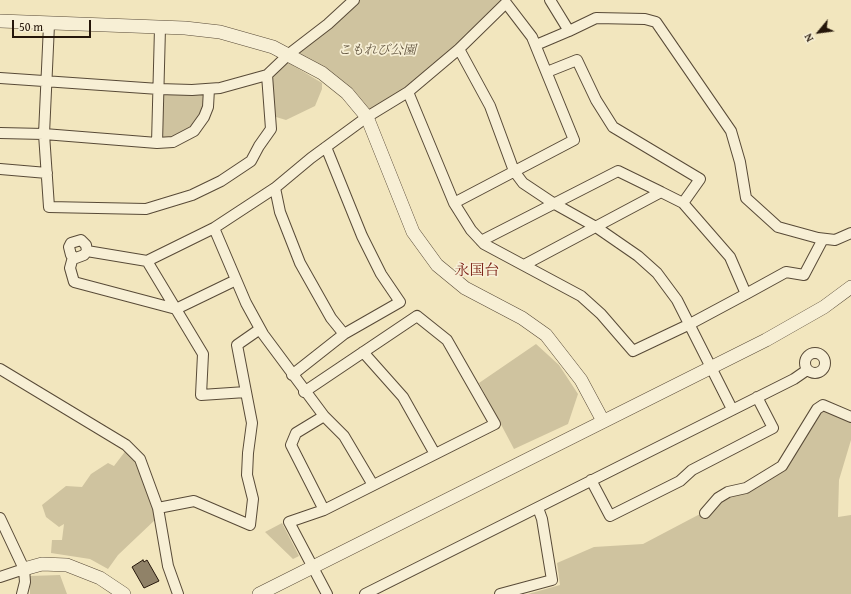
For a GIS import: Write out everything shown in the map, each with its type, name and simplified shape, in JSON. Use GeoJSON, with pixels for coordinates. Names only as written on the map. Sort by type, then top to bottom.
{"type":"FeatureCollection","features":[{"type":"Feature","properties":{"kind":"street"},"geometry":{"type":"LineString","coordinates":[[0,78],[159,89],[220,88],[267,75],[289,54],[328,24],[354,0]]}},
{"type":"Feature","properties":{"kind":"street"},"geometry":{"type":"LineString","coordinates":[[550,0],[569,31]]}},
{"type":"Feature","properties":{"kind":"street"},"geometry":{"type":"LineString","coordinates":[[87,251],[147,261],[214,228],[275,188],[326,147],[367,117],[408,92],[460,49],[506,3],[532,37],[536,45],[574,140],[454,203]]}},
{"type":"Feature","properties":{"kind":"street"},"geometry":{"type":"LineString","coordinates":[[536,45],[596,18],[645,19],[656,22],[730,131],[740,162],[746,198],[778,227],[823,239],[835,240],[851,233]]}},
{"type":"Feature","properties":{"kind":"street"},"geometry":{"type":"LineString","coordinates":[[0,21],[220,32],[261,42],[289,54],[322,73],[347,93],[367,117],[413,232],[437,265],[465,288],[522,318],[546,335],[581,380],[603,421]]}},
{"type":"Feature","properties":{"kind":"street"},"geometry":{"type":"LineString","coordinates":[[49,24],[44,134],[49,208],[146,209],[192,195],[221,181],[251,161],[271,129],[267,75]]}},
{"type":"Feature","properties":{"kind":"street"},"geometry":{"type":"LineString","coordinates":[[157,144],[160,28]]}},
{"type":"Feature","properties":{"kind":"street"},"geometry":{"type":"LineString","coordinates":[[460,49],[490,106],[514,171],[523,183],[553,203],[596,227],[638,256],[656,273],[677,300],[732,409]]}},
{"type":"Feature","properties":{"kind":"street"},"geometry":{"type":"LineString","coordinates":[[547,72],[577,60],[596,100],[612,127],[700,179],[683,202]]}},
{"type":"Feature","properties":{"kind":"street"},"geometry":{"type":"LineString","coordinates":[[0,133],[44,134],[157,144],[173,142],[194,131],[204,117],[208,107],[209,89]]}},
{"type":"Feature","properties":{"kind":"street"},"geometry":{"type":"LineString","coordinates":[[408,92],[454,203],[471,230],[484,244],[581,296],[601,314],[633,351],[690,324],[786,272],[804,275],[823,239]]}},
{"type":"Feature","properties":{"kind":"street"},"geometry":{"type":"LineString","coordinates":[[292,375],[344,334],[400,302],[381,274],[362,236],[326,147]]}},
{"type":"Feature","properties":{"kind":"street"},"geometry":{"type":"LineString","coordinates":[[0,169],[47,173]]}},
{"type":"Feature","properties":{"kind":"street"},"geometry":{"type":"LineString","coordinates":[[481,241],[618,171],[683,202],[730,257],[746,294]]}},
{"type":"Feature","properties":{"kind":"street"},"geometry":{"type":"LineString","coordinates":[[275,188],[280,212],[300,263],[331,318],[344,334]]}},
{"type":"Feature","properties":{"kind":"street"},"geometry":{"type":"LineString","coordinates":[[524,265],[661,192]]}},
{"type":"Feature","properties":{"kind":"street"},"geometry":{"type":"LineString","coordinates":[[214,228],[246,303],[260,329],[304,392],[324,416],[344,436],[374,485]]}},
{"type":"Feature","properties":{"kind":"street"},"geometry":{"type":"LineString","coordinates":[[76,240],[82,241],[87,251],[79,258],[69,253],[69,246],[76,240]]}},
{"type":"Feature","properties":{"kind":"street"},"geometry":{"type":"LineString","coordinates":[[73,256],[70,268],[74,282],[176,309],[236,280]]}},
{"type":"Feature","properties":{"kind":"street"},"geometry":{"type":"LineString","coordinates":[[147,261],[203,354],[201,395],[246,392]]}},
{"type":"Feature","properties":{"kind":"street"},"geometry":{"type":"LineString","coordinates":[[259,594],[799,323],[851,287]]}},
{"type":"Feature","properties":{"kind":"street"},"geometry":{"type":"LineString","coordinates":[[304,392],[417,316],[448,340],[495,424],[324,510],[289,522],[327,594]]}},
{"type":"Feature","properties":{"kind":"street"},"geometry":{"type":"LineString","coordinates":[[158,508],[194,501],[250,525],[253,499],[247,475],[252,423],[237,345],[260,329]]}},
{"type":"Feature","properties":{"kind":"street"},"geometry":{"type":"LineString","coordinates":[[363,352],[402,397],[435,454]]}},
{"type":"Feature","properties":{"kind":"street"},"geometry":{"type":"LineString","coordinates":[[0,369],[120,441],[140,459],[145,469],[158,508],[168,566],[178,594]]}},
{"type":"Feature","properties":{"kind":"street"},"geometry":{"type":"LineString","coordinates":[[365,594],[794,379],[807,370]]}},
{"type":"Feature","properties":{"kind":"street"},"geometry":{"type":"LineString","coordinates":[[591,480],[610,516],[680,480],[692,470],[773,428],[758,397]]}},
{"type":"Feature","properties":{"kind":"street"},"geometry":{"type":"LineString","coordinates":[[704,513],[718,498],[728,492],[746,488],[782,466],[817,409],[823,405],[851,417]]}},
{"type":"Feature","properties":{"kind":"street"},"geometry":{"type":"LineString","coordinates":[[324,416],[296,433],[291,445],[324,510]]}},
{"type":"Feature","properties":{"kind":"street"},"geometry":{"type":"LineString","coordinates":[[500,594],[552,580],[542,519],[538,508]]}},
{"type":"Feature","properties":{"kind":"street"},"geometry":{"type":"LineString","coordinates":[[0,518],[24,569],[25,582],[22,594]]}},
{"type":"Feature","properties":{"kind":"street"},"geometry":{"type":"LineString","coordinates":[[0,577],[42,564],[67,565],[100,578],[124,594]]}},
{"type":"Feature","properties":{"kind":"green space","name":"こもれび公園"},"geometry":{"type":"Polygon","coordinates":[[[354,0],[509,0],[459,49],[367,117],[289,54],[354,0]]]}},
{"type":"Feature","properties":{"kind":"green space"},"geometry":{"type":"Polygon","coordinates":[[[284,60],[322,83],[322,89],[315,106],[286,120],[276,117],[271,93],[271,76],[284,60]]]}},
{"type":"Feature","properties":{"kind":"green space"},"geometry":{"type":"Polygon","coordinates":[[[159,89],[209,89],[208,107],[194,131],[157,143],[159,89]]]}},
{"type":"Feature","properties":{"kind":"green space"},"geometry":{"type":"Polygon","coordinates":[[[536,344],[559,365],[578,394],[568,424],[514,449],[479,383],[536,344]]]}},
{"type":"Feature","properties":{"kind":"green space"},"geometry":{"type":"Polygon","coordinates":[[[820,409],[851,413],[851,440],[839,480],[838,517],[851,515],[851,594],[528,594],[560,585],[557,563],[594,547],[643,544],[700,514],[710,515],[716,501],[782,468],[820,409]]]}},
{"type":"Feature","properties":{"kind":"green space"},"geometry":{"type":"Polygon","coordinates":[[[127,449],[139,466],[157,518],[118,555],[108,569],[90,559],[51,553],[52,540],[62,540],[64,524],[59,527],[46,517],[42,505],[66,486],[82,487],[91,474],[108,463],[114,466],[127,449]]]}},
{"type":"Feature","properties":{"kind":"green space"},"geometry":{"type":"Polygon","coordinates":[[[282,523],[299,556],[293,559],[265,532],[282,523]]]}},
{"type":"Feature","properties":{"kind":"green space"},"geometry":{"type":"Polygon","coordinates":[[[60,575],[67,594],[30,594],[30,576],[60,575]]]}},
{"type":"Feature","properties":{"kind":"building"},"geometry":{"type":"Polygon","coordinates":[[[143,560],[144,562],[147,560],[159,581],[144,588],[132,567],[143,560]]]}},
{"type":"Feature","properties":{"kind":"district","name":"永国台"},"geometry":{"type":"Point","coordinates":[477,271]}}]}
